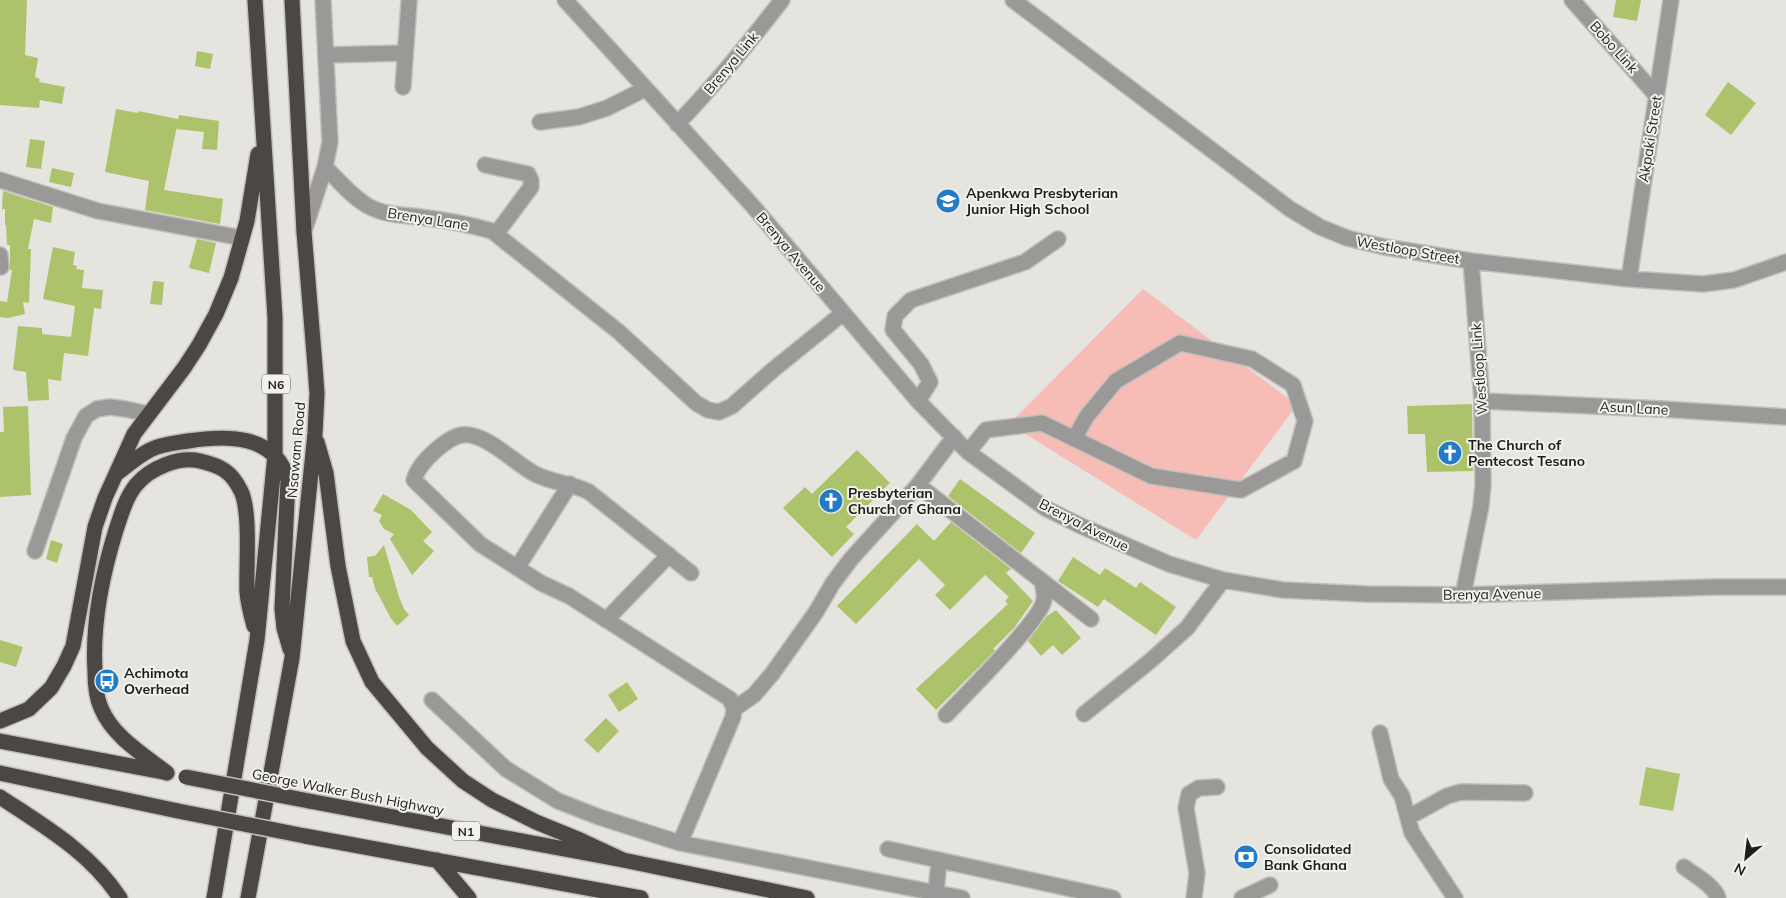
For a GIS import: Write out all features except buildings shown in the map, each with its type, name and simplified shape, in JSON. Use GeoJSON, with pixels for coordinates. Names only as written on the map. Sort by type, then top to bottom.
{"type":"FeatureCollection","features":[{"type":"Feature","properties":{"kind":"highway","name":"Nsawam Road"},"geometry":{"type":"LineString","coordinates":[[214,898],[257,640],[275,455],[275,318],[255,0]]}},
{"type":"Feature","properties":{"kind":"highway","name":"Nsawam Road"},"geometry":{"type":"LineString","coordinates":[[248,898],[292,658],[315,433],[317,394],[304,232],[292,0]]}},
{"type":"Feature","properties":{"kind":"highway"},"geometry":{"type":"LineString","coordinates":[[0,721],[29,709],[51,688],[73,646],[95,526],[114,475],[134,434],[184,368],[203,338],[216,314],[231,278],[247,221],[262,128]]}},
{"type":"Feature","properties":{"kind":"highway"},"geometry":{"type":"LineString","coordinates":[[315,433],[326,474],[338,566],[349,623],[354,641],[372,682],[427,748],[463,781],[492,800],[536,822],[623,860]]}},
{"type":"Feature","properties":{"kind":"highway"},"geometry":{"type":"LineString","coordinates":[[114,475],[151,449],[198,439],[226,438],[247,440],[266,448],[275,455],[285,467],[288,480],[282,609],[284,628],[292,658]]}},
{"type":"Feature","properties":{"kind":"highway"},"geometry":{"type":"LineString","coordinates":[[167,773],[115,731],[101,708],[95,683],[94,644],[102,582],[123,509],[135,486],[149,473],[173,462],[196,460],[220,466],[233,477],[242,493],[246,517],[247,594],[257,640]]}},
{"type":"Feature","properties":{"kind":"highway","name":"George Walker Bush Highway"},"geometry":{"type":"LineString","coordinates":[[0,740],[623,860],[807,898]]}},
{"type":"Feature","properties":{"kind":"highway"},"geometry":{"type":"LineString","coordinates":[[0,773],[305,836],[611,895],[641,898]]}},
{"type":"Feature","properties":{"kind":"highway"},"geometry":{"type":"LineString","coordinates":[[0,797],[69,842],[97,869],[114,888],[120,898]]}},
{"type":"Feature","properties":{"kind":"highway"},"geometry":{"type":"LineString","coordinates":[[437,860],[469,898]]}},
{"type":"Feature","properties":{"kind":"street"},"geometry":{"type":"LineString","coordinates":[[304,232],[325,167],[330,142],[323,0]]}},
{"type":"Feature","properties":{"kind":"street","name":"Brenya Avenue"},"geometry":{"type":"LineString","coordinates":[[565,0],[750,204],[842,314],[918,401],[954,438],[968,452],[1045,508],[1079,525],[1169,564],[1223,580],[1283,590],[1463,596],[1704,587],[1786,587]]}},
{"type":"Feature","properties":{"kind":"street","name":"Brenya Link"},"geometry":{"type":"LineString","coordinates":[[677,124],[712,88],[782,0]]}},
{"type":"Feature","properties":{"kind":"street","name":"Westloop Street"},"geometry":{"type":"LineString","coordinates":[[1013,0],[1290,209],[1320,227],[1347,238],[1385,247],[1471,261],[1629,279],[1703,284],[1734,280],[1786,262]]}},
{"type":"Feature","properties":{"kind":"street","name":"Bobo Link"},"geometry":{"type":"LineString","coordinates":[[1572,0],[1656,94]]}},
{"type":"Feature","properties":{"kind":"street","name":"Akpaki Street"},"geometry":{"type":"LineString","coordinates":[[1629,279],[1671,0]]}},
{"type":"Feature","properties":{"kind":"street"},"geometry":{"type":"LineString","coordinates":[[403,87],[409,2]]}},
{"type":"Feature","properties":{"kind":"street"},"geometry":{"type":"LineString","coordinates":[[326,55],[405,53]]}},
{"type":"Feature","properties":{"kind":"street"},"geometry":{"type":"LineString","coordinates":[[540,122],[579,117],[607,108],[645,89]]}},
{"type":"Feature","properties":{"kind":"street"},"geometry":{"type":"LineString","coordinates":[[485,164],[528,174],[531,180],[531,187],[496,234]]}},
{"type":"Feature","properties":{"kind":"street","name":"Brenya Lane"},"geometry":{"type":"LineString","coordinates":[[325,167],[353,194],[377,211],[470,225],[496,234],[619,332],[696,403],[708,410],[719,412],[732,406],[842,314]]}},
{"type":"Feature","properties":{"kind":"street"},"geometry":{"type":"LineString","coordinates":[[0,180],[98,211],[242,238]]}},
{"type":"Feature","properties":{"kind":"street"},"geometry":{"type":"LineString","coordinates":[[918,401],[930,382],[921,364],[893,330],[895,316],[910,300],[1025,262],[1058,239]]}},
{"type":"Feature","properties":{"kind":"street","name":"Westloop Link"},"geometry":{"type":"LineString","coordinates":[[1463,596],[1483,492],[1482,401],[1471,261]]}},
{"type":"Feature","properties":{"kind":"street"},"geometry":{"type":"LineString","coordinates":[[968,452],[986,430],[1042,423],[1151,476],[1241,490],[1294,461],[1305,422],[1293,385],[1252,359],[1180,343],[1116,381],[1087,416],[1074,438]]}},
{"type":"Feature","properties":{"kind":"street","name":"Asun Lane"},"geometry":{"type":"LineString","coordinates":[[1482,401],[1786,417]]}},
{"type":"Feature","properties":{"kind":"street"},"geometry":{"type":"LineString","coordinates":[[36,551],[74,438],[86,416],[97,408],[110,407],[148,414]]}},
{"type":"Feature","properties":{"kind":"street"},"geometry":{"type":"LineString","coordinates":[[680,843],[734,717],[734,709],[730,699],[569,596],[541,584],[480,544],[414,480],[430,455],[444,444],[461,435],[484,440],[535,474],[546,479],[578,486],[589,492],[691,573]]}},
{"type":"Feature","properties":{"kind":"street"},"geometry":{"type":"LineString","coordinates":[[734,709],[754,695],[772,674],[816,612],[833,582],[851,559],[918,485],[954,438]]}},
{"type":"Feature","properties":{"kind":"street"},"geometry":{"type":"LineString","coordinates":[[517,568],[570,484]]}},
{"type":"Feature","properties":{"kind":"street"},"geometry":{"type":"LineString","coordinates":[[918,485],[1091,619]]}},
{"type":"Feature","properties":{"kind":"street"},"geometry":{"type":"LineString","coordinates":[[606,620],[669,555]]}},
{"type":"Feature","properties":{"kind":"street"},"geometry":{"type":"LineString","coordinates":[[1084,714],[1149,662],[1187,628],[1223,580]]}},
{"type":"Feature","properties":{"kind":"street"},"geometry":{"type":"LineString","coordinates":[[946,715],[1036,616],[1044,601],[1042,581]]}},
{"type":"Feature","properties":{"kind":"street"},"geometry":{"type":"LineString","coordinates":[[432,700],[506,769],[558,802],[599,818],[680,843],[962,898]]}},
{"type":"Feature","properties":{"kind":"street"},"geometry":{"type":"LineString","coordinates":[[1380,733],[1391,779],[1402,796],[1412,833],[1455,898]]}},
{"type":"Feature","properties":{"kind":"street"},"geometry":{"type":"LineString","coordinates":[[1194,898],[1197,873],[1186,808],[1187,801],[1189,794],[1199,788],[1217,787]]}},
{"type":"Feature","properties":{"kind":"street"},"geometry":{"type":"LineString","coordinates":[[1409,817],[1446,796],[1461,792],[1525,793]]}},
{"type":"Feature","properties":{"kind":"street"},"geometry":{"type":"LineString","coordinates":[[888,849],[1113,898]]}},
{"type":"Feature","properties":{"kind":"street"},"geometry":{"type":"LineString","coordinates":[[936,893],[939,860]]}},
{"type":"Feature","properties":{"kind":"street"},"geometry":{"type":"LineString","coordinates":[[1684,866],[1710,888],[1718,898]]}},
{"type":"Feature","properties":{"kind":"street"},"geometry":{"type":"LineString","coordinates":[[1242,898],[1270,885]]}},
{"type":"Feature","properties":{"kind":"shaded area"},"geometry":{"type":"Polygon","coordinates":[[[1143,289],[1297,405],[1196,540],[1009,424],[1143,289]]]}},
{"type":"Feature","properties":{"kind":"place","name":"Apenkwa Presbyterian Junior High School"},"geometry":{"type":"Point","coordinates":[948,201]}},
{"type":"Feature","properties":{"kind":"place","name":"The Church of Pentecost Tesano"},"geometry":{"type":"Point","coordinates":[1450,453]}},
{"type":"Feature","properties":{"kind":"place","name":"Presbyterian Church of Ghana"},"geometry":{"type":"Point","coordinates":[831,501]}},
{"type":"Feature","properties":{"kind":"place","name":"Achimota Overhead"},"geometry":{"type":"Point","coordinates":[107,681]}},
{"type":"Feature","properties":{"kind":"place","name":"Consolidated Bank Ghana"},"geometry":{"type":"Point","coordinates":[1246,857]}}]}
